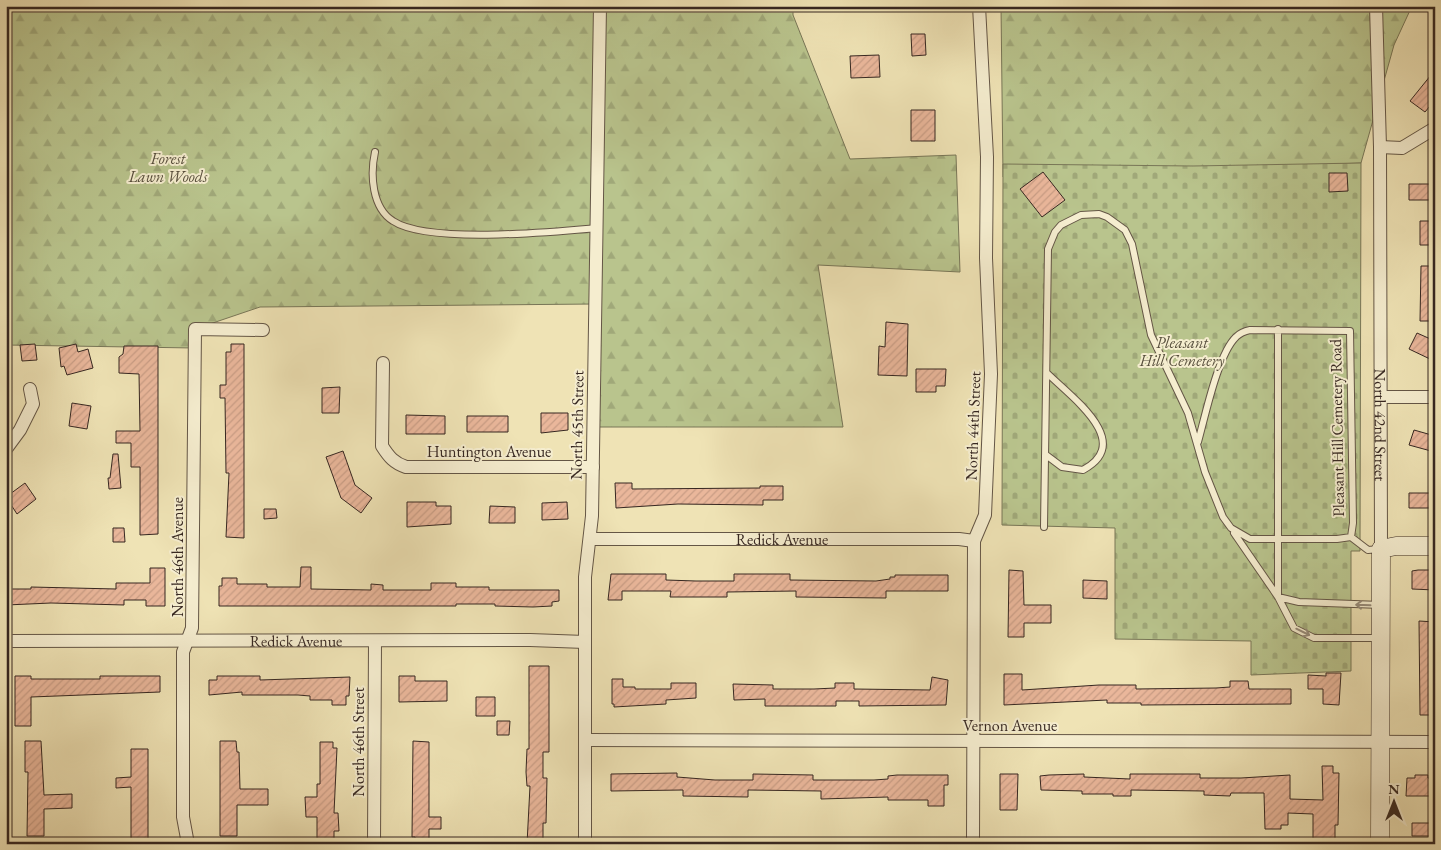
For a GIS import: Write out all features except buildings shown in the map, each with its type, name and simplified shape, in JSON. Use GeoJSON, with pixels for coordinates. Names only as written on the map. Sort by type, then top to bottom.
{"type":"FeatureCollection","features":[{"type":"Feature","properties":{"kind":"street","name":"North 45th Street"},"geometry":{"type":"LineString","coordinates":[[585,844],[585,577],[590,540],[593,468],[601,92],[600,6]]}},
{"type":"Feature","properties":{"kind":"street","name":"North 44th Street"},"geometry":{"type":"LineString","coordinates":[[973,844],[974,541],[985,515],[991,374],[986,258],[987,157],[979,6]]}},
{"type":"Feature","properties":{"kind":"street","name":"North 42nd Street"},"geometry":{"type":"LineString","coordinates":[[1376,6],[1380,147],[1380,844]]}},
{"type":"Feature","properties":{"kind":"street"},"geometry":{"type":"LineString","coordinates":[[1380,147],[1402,148],[1435,128]]}},
{"type":"Feature","properties":{"kind":"street","name":"North 46th Avenue"},"geometry":{"type":"LineString","coordinates":[[188,844],[183,817],[183,652],[192,628],[194,329],[264,330]]}},
{"type":"Feature","properties":{"kind":"street","name":"Huntington Avenue"},"geometry":{"type":"LineString","coordinates":[[383,363],[382,446],[388,457],[398,464],[406,467],[593,468]]}},
{"type":"Feature","properties":{"kind":"street"},"geometry":{"type":"LineString","coordinates":[[6,449],[20,430],[33,404],[30,388]]}},
{"type":"Feature","properties":{"kind":"street"},"geometry":{"type":"LineString","coordinates":[[1381,397],[1435,397]]}},
{"type":"Feature","properties":{"kind":"street","name":"Redick Avenue"},"geometry":{"type":"LineString","coordinates":[[590,540],[959,539],[974,541]]}},
{"type":"Feature","properties":{"kind":"street"},"geometry":{"type":"LineString","coordinates":[[1381,549],[1435,546]]}},
{"type":"Feature","properties":{"kind":"street","name":"Redick Avenue"},"geometry":{"type":"LineString","coordinates":[[6,640],[585,642]]}},
{"type":"Feature","properties":{"kind":"street","name":"North 46th Street"},"geometry":{"type":"LineString","coordinates":[[374,844],[375,641]]}},
{"type":"Feature","properties":{"kind":"street","name":"Vernon Avenue"},"geometry":{"type":"LineString","coordinates":[[585,740],[1435,742]]}},
{"type":"Feature","properties":{"kind":"lane"},"geometry":{"type":"LineString","coordinates":[[376,152],[373,163],[374,187],[379,205],[385,215],[407,228],[426,233],[452,234],[597,228]]}},
{"type":"Feature","properties":{"kind":"lane"},"geometry":{"type":"LineString","coordinates":[[1044,527],[1050,243],[1061,225],[1072,218],[1090,214],[1107,217],[1125,230],[1132,244],[1151,335],[1188,413],[1212,492],[1231,528],[1278,597],[1294,628],[1314,638],[1380,638]]}},
{"type":"Feature","properties":{"kind":"lane","name":"Pleasant Hill Cemetery Road"},"geometry":{"type":"LineString","coordinates":[[1197,443],[1214,385],[1231,343],[1237,336],[1250,330],[1350,331],[1353,523],[1351,537]]}},
{"type":"Feature","properties":{"kind":"lane"},"geometry":{"type":"LineString","coordinates":[[1278,330],[1278,597]]}},
{"type":"Feature","properties":{"kind":"lane"},"geometry":{"type":"LineString","coordinates":[[1046,455],[1062,468],[1083,470],[1098,459],[1104,446],[1104,437],[1097,424],[1047,373]]}},
{"type":"Feature","properties":{"kind":"lane","name":"Pleasant Hill Cemetery Road"},"geometry":{"type":"LineString","coordinates":[[1231,528],[1250,539],[1337,540],[1351,537],[1368,550],[1381,549]]}},
{"type":"Feature","properties":{"kind":"lane"},"geometry":{"type":"LineString","coordinates":[[1278,597],[1299,602],[1381,606]]}},
{"type":"Feature","properties":{"kind":"green space","name":"Forest Lawn Woods"},"geometry":{"type":"Polygon","coordinates":[[[6,6],[793,6],[793,15],[850,159],[956,155],[960,272],[818,265],[843,427],[593,427],[595,304],[260,307],[195,329],[194,348],[6,345],[6,6]]]}},
{"type":"Feature","properties":{"kind":"green space"},"geometry":{"type":"Polygon","coordinates":[[[1001,6],[1412,6],[1394,45],[1361,163],[1003,177],[1001,6]]]}},
{"type":"Feature","properties":{"kind":"green space","name":"Pleasant Hill Cemetery"},"geometry":{"type":"Polygon","coordinates":[[[1361,163],[1360,551],[1351,551],[1351,671],[1251,675],[1251,641],[1115,639],[1115,528],[1002,525],[1003,164],[1193,166],[1361,163]]]}}]}
